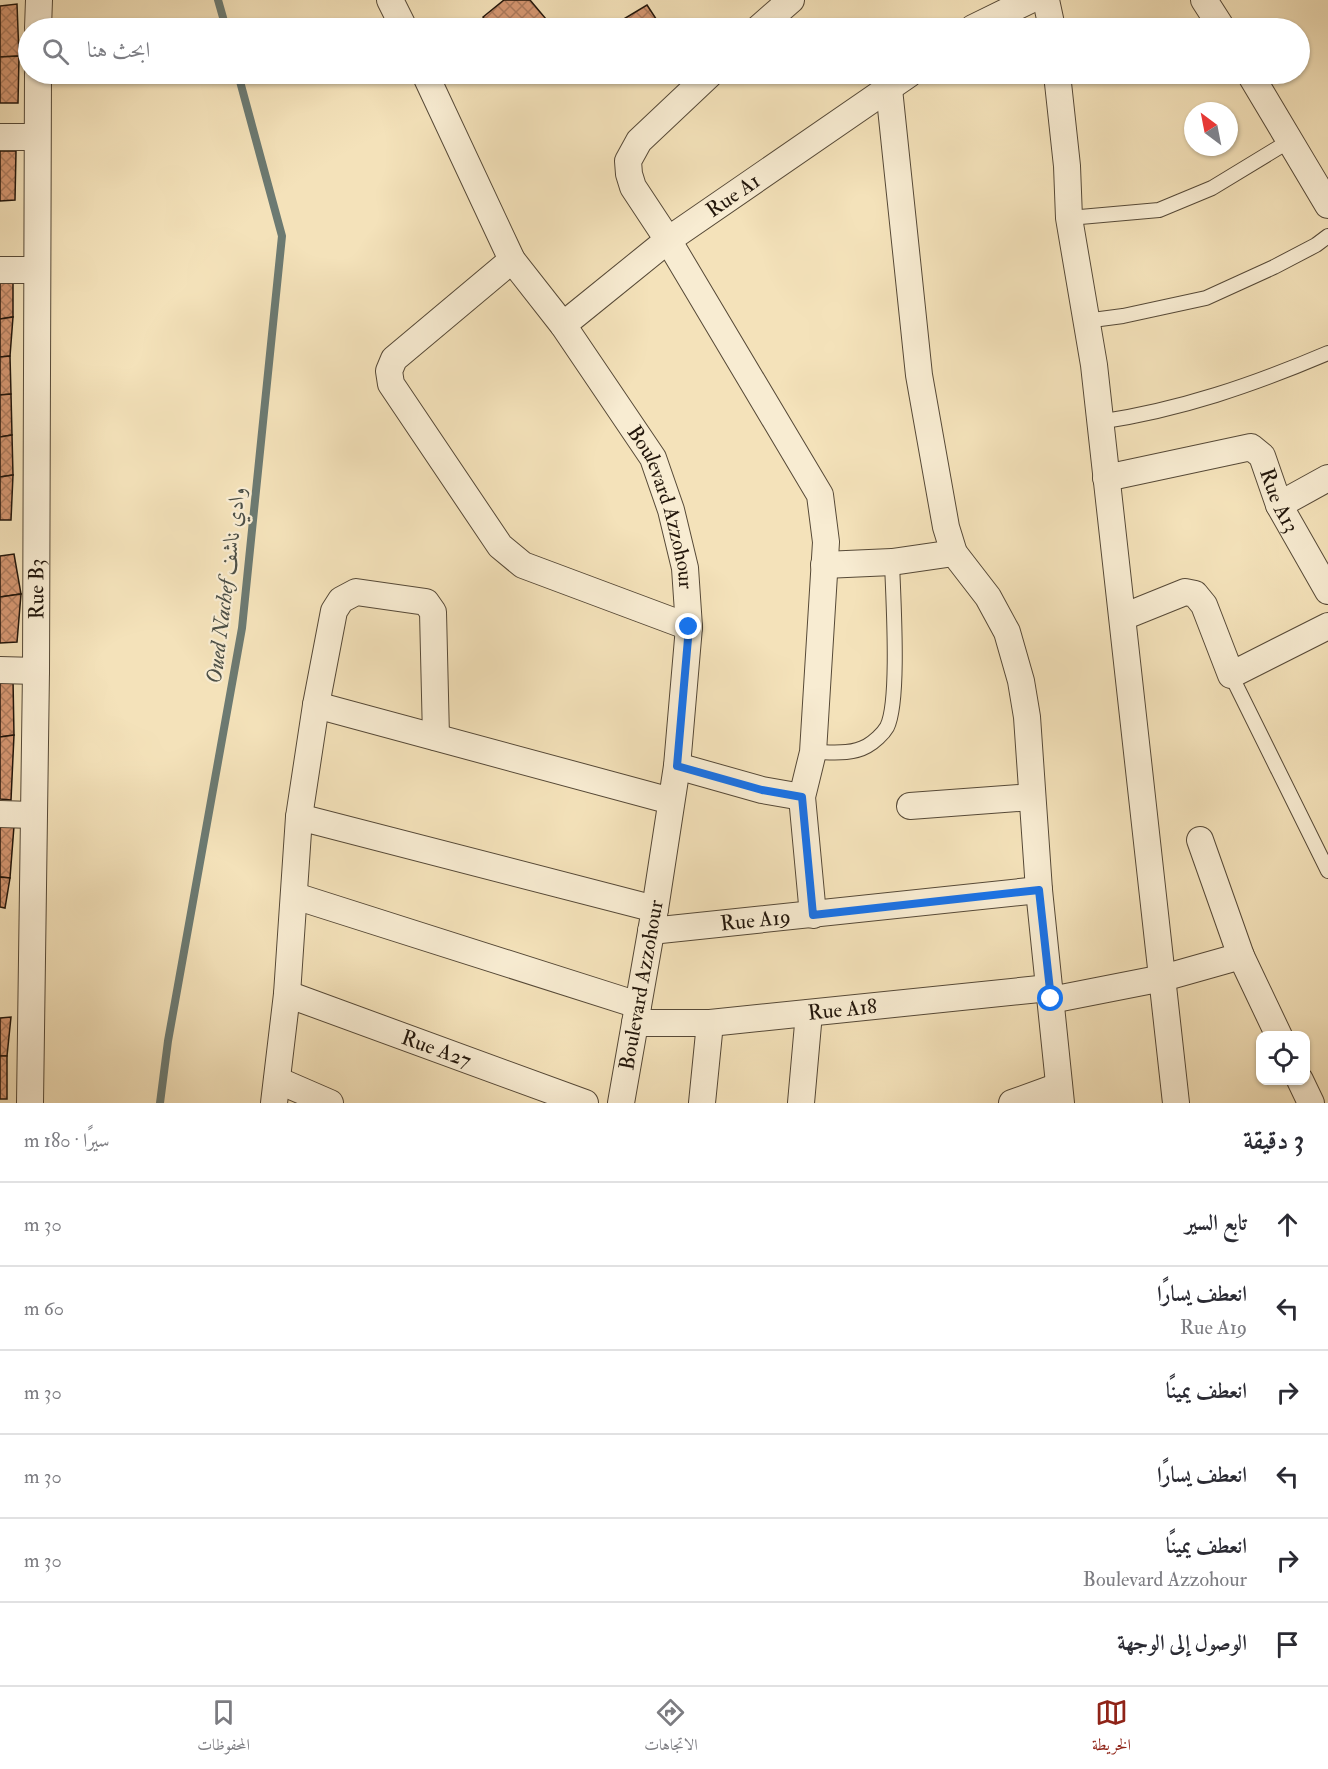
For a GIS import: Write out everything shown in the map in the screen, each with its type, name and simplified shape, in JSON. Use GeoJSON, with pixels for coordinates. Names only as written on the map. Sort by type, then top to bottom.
{"type":"FeatureCollection","features":[{"type":"Feature","properties":{"kind":"street"},"geometry":{"type":"LineString","coordinates":[[38,18],[39,0]]}},
{"type":"Feature","properties":{"kind":"street"},"geometry":{"type":"LineString","coordinates":[[390,0],[399,18]]}},
{"type":"Feature","properties":{"kind":"street"},"geometry":{"type":"LineString","coordinates":[[770,18],[791,0]]}},
{"type":"Feature","properties":{"kind":"street"},"geometry":{"type":"LineString","coordinates":[[993,18],[1030,0]]}},
{"type":"Feature","properties":{"kind":"street"},"geometry":{"type":"LineString","coordinates":[[1046,0],[1050,18]]}},
{"type":"Feature","properties":{"kind":"street"},"geometry":{"type":"LineString","coordinates":[[1204,0],[1216,18]]}},
{"type":"Feature","properties":{"kind":"street","name":"Rue B3"},"geometry":{"type":"LineString","coordinates":[[30,1103],[36,670],[38,84]]}},
{"type":"Feature","properties":{"kind":"street","name":"Boulevard Azzohour"},"geometry":{"type":"LineString","coordinates":[[430,84],[512,260],[563,325],[652,458],[671,510],[685,568],[689,627],[677,766],[621,1103]]}},
{"type":"Feature","properties":{"kind":"street"},"geometry":{"type":"LineString","coordinates":[[699,84],[650,128],[628,161],[633,187],[668,240],[820,495],[826,523],[813,752],[802,797],[813,915]]}},
{"type":"Feature","properties":{"kind":"street","name":"Rue A1"},"geometry":{"type":"LineString","coordinates":[[563,325],[668,240],[896,84]]}},
{"type":"Feature","properties":{"kind":"street"},"geometry":{"type":"LineString","coordinates":[[1058,84],[1067,166],[1069,218],[1099,422],[1123,617],[1147,862],[1176,1103]]}},
{"type":"Feature","properties":{"kind":"street"},"geometry":{"type":"LineString","coordinates":[[1256,84],[1328,205]]}},
{"type":"Feature","properties":{"kind":"street"},"geometry":{"type":"LineString","coordinates":[[889,89],[919,375],[937,486],[954,553],[988,597],[1013,648],[1027,717],[1039,890],[1060,1094],[1012,1103]]}},
{"type":"Feature","properties":{"kind":"street"},"geometry":{"type":"LineString","coordinates":[[0,137],[37,137]]}},
{"type":"Feature","properties":{"kind":"street"},"geometry":{"type":"LineString","coordinates":[[512,260],[394,359],[389,371],[391,384],[500,546],[512,558],[523,565],[689,627]]}},
{"type":"Feature","properties":{"kind":"street"},"geometry":{"type":"LineString","coordinates":[[0,270],[36,270]]}},
{"type":"Feature","properties":{"kind":"street","name":"Rue A13"},"geometry":{"type":"LineString","coordinates":[[1106,478],[1251,447],[1262,456],[1279,505],[1328,591]]}},
{"type":"Feature","properties":{"kind":"street"},"geometry":{"type":"LineString","coordinates":[[1279,505],[1328,478]]}},
{"type":"Feature","properties":{"kind":"street"},"geometry":{"type":"LineString","coordinates":[[824,565],[892,562],[954,553]]}},
{"type":"Feature","properties":{"kind":"street"},"geometry":{"type":"LineString","coordinates":[[330,1103],[276,1091],[287,994],[299,817],[333,611],[341,600],[356,592],[426,602],[433,612],[436,737]]}},
{"type":"Feature","properties":{"kind":"street"},"geometry":{"type":"LineString","coordinates":[[1123,617],[1185,592],[1195,594],[1204,605],[1231,675],[1328,626]]}},
{"type":"Feature","properties":{"kind":"street"},"geometry":{"type":"LineString","coordinates":[[0,670],[36,670]]}},
{"type":"Feature","properties":{"kind":"street"},"geometry":{"type":"LineString","coordinates":[[316,705],[671,801]]}},
{"type":"Feature","properties":{"kind":"street"},"geometry":{"type":"LineString","coordinates":[[677,766],[762,790],[802,797]]}},
{"type":"Feature","properties":{"kind":"street"},"geometry":{"type":"LineString","coordinates":[[910,806],[1032,796]]}},
{"type":"Feature","properties":{"kind":"street"},"geometry":{"type":"LineString","coordinates":[[0,814],[33,815]]}},
{"type":"Feature","properties":{"kind":"street"},"geometry":{"type":"LineString","coordinates":[[299,817],[653,920]]}},
{"type":"Feature","properties":{"kind":"street"},"geometry":{"type":"LineString","coordinates":[[1200,840],[1241,956],[1277,1031]]}},
{"type":"Feature","properties":{"kind":"street","name":"Rue A19"},"geometry":{"type":"LineString","coordinates":[[653,920],[813,915],[1039,890]]}},
{"type":"Feature","properties":{"kind":"street","name":"Rue A18"},"geometry":{"type":"LineString","coordinates":[[295,896],[637,1014],[710,1023],[1050,994],[1162,978],[1241,956]]}},
{"type":"Feature","properties":{"kind":"street","name":"Rue A27"},"geometry":{"type":"LineString","coordinates":[[287,994],[585,1103]]}},
{"type":"Feature","properties":{"kind":"street"},"geometry":{"type":"LineString","coordinates":[[801,1103],[809,1013]]}},
{"type":"Feature","properties":{"kind":"street"},"geometry":{"type":"LineString","coordinates":[[702,1103],[710,1023]]}},
{"type":"Feature","properties":{"kind":"street"},"geometry":{"type":"LineString","coordinates":[[1302,1085],[1311,1103]]}},
{"type":"Feature","properties":{"kind":"lane"},"geometry":{"type":"LineString","coordinates":[[1069,218],[1159,210],[1212,188],[1291,140]]}},
{"type":"Feature","properties":{"kind":"lane"},"geometry":{"type":"LineString","coordinates":[[1085,321],[1122,316],[1206,298],[1282,263],[1328,236]]}},
{"type":"Feature","properties":{"kind":"lane"},"geometry":{"type":"LineString","coordinates":[[1099,422],[1178,408],[1224,395],[1328,353]]}},
{"type":"Feature","properties":{"kind":"lane"},"geometry":{"type":"LineString","coordinates":[[813,752],[853,751],[868,746],[887,728],[891,712],[894,640],[892,562]]}},
{"type":"Feature","properties":{"kind":"lane"},"geometry":{"type":"LineString","coordinates":[[1231,675],[1328,871]]}},
{"type":"Feature","properties":{"kind":"building"},"geometry":{"type":"Polygon","coordinates":[[[504,0],[530,0],[545,18],[484,18],[504,0]]]}},
{"type":"Feature","properties":{"kind":"building"},"geometry":{"type":"Polygon","coordinates":[[[17,4],[18,56],[0,57],[0,6],[17,4]]]}},
{"type":"Feature","properties":{"kind":"building"},"geometry":{"type":"Polygon","coordinates":[[[647,5],[655,18],[625,18],[647,5]]]}},
{"type":"Feature","properties":{"kind":"building"},"geometry":{"type":"Polygon","coordinates":[[[18,56],[18,103],[0,103],[0,57],[18,56]]]}},
{"type":"Feature","properties":{"kind":"building"},"geometry":{"type":"Polygon","coordinates":[[[0,151],[16,151],[15,200],[0,201],[0,151]]]}},
{"type":"Feature","properties":{"kind":"building"},"geometry":{"type":"Polygon","coordinates":[[[13,277],[13,317],[0,319],[0,279],[13,277]]]}},
{"type":"Feature","properties":{"kind":"building"},"geometry":{"type":"Polygon","coordinates":[[[13,317],[10,356],[0,357],[0,319],[13,317]]]}},
{"type":"Feature","properties":{"kind":"building"},"geometry":{"type":"Polygon","coordinates":[[[10,356],[11,394],[0,395],[0,357],[10,356]]]}},
{"type":"Feature","properties":{"kind":"building"},"geometry":{"type":"Polygon","coordinates":[[[11,394],[12,435],[0,437],[0,395],[11,394]]]}},
{"type":"Feature","properties":{"kind":"building"},"geometry":{"type":"Polygon","coordinates":[[[12,435],[13,475],[0,477],[0,437],[12,435]]]}},
{"type":"Feature","properties":{"kind":"building"},"geometry":{"type":"Polygon","coordinates":[[[13,475],[11,520],[0,520],[0,477],[13,475]]]}},
{"type":"Feature","properties":{"kind":"building"},"geometry":{"type":"Polygon","coordinates":[[[14,554],[21,594],[0,597],[0,556],[14,554]]]}},
{"type":"Feature","properties":{"kind":"building"},"geometry":{"type":"Polygon","coordinates":[[[21,594],[17,642],[0,643],[0,597],[21,594]]]}},
{"type":"Feature","properties":{"kind":"building"},"geometry":{"type":"Polygon","coordinates":[[[13,679],[14,735],[0,737],[0,681],[13,679]]]}},
{"type":"Feature","properties":{"kind":"building"},"geometry":{"type":"Polygon","coordinates":[[[14,735],[11,800],[0,799],[0,737],[14,735]]]}},
{"type":"Feature","properties":{"kind":"building"},"geometry":{"type":"Polygon","coordinates":[[[14,826],[10,878],[0,877],[0,827],[14,826]]]}},
{"type":"Feature","properties":{"kind":"building"},"geometry":{"type":"Polygon","coordinates":[[[0,877],[10,878],[5,908],[0,907],[0,877]]]}},
{"type":"Feature","properties":{"kind":"building"},"geometry":{"type":"Polygon","coordinates":[[[11,1017],[7,1056],[0,1056],[0,1018],[11,1017]]]}},
{"type":"Feature","properties":{"kind":"building"},"geometry":{"type":"Polygon","coordinates":[[[0,1056],[7,1056],[7,1099],[0,1099],[0,1056]]]}},
{"type":"Feature","properties":{"kind":"waterway","name":"Oued Nachef وادي ناشف"},"geometry":{"type":"LineString","coordinates":[[218,0],[223,18]]}},
{"type":"Feature","properties":{"kind":"waterway","name":"Oued Nachef وادي ناشف"},"geometry":{"type":"LineString","coordinates":[[160,1103],[168,1041],[242,628],[282,236],[241,84]]}},
{"type":"Feature","properties":{"kind":"route"},"geometry":{"type":"LineString","coordinates":[[689,627],[677,766],[762,790],[802,797],[813,915],[1039,890],[1051,999]]}}]}
